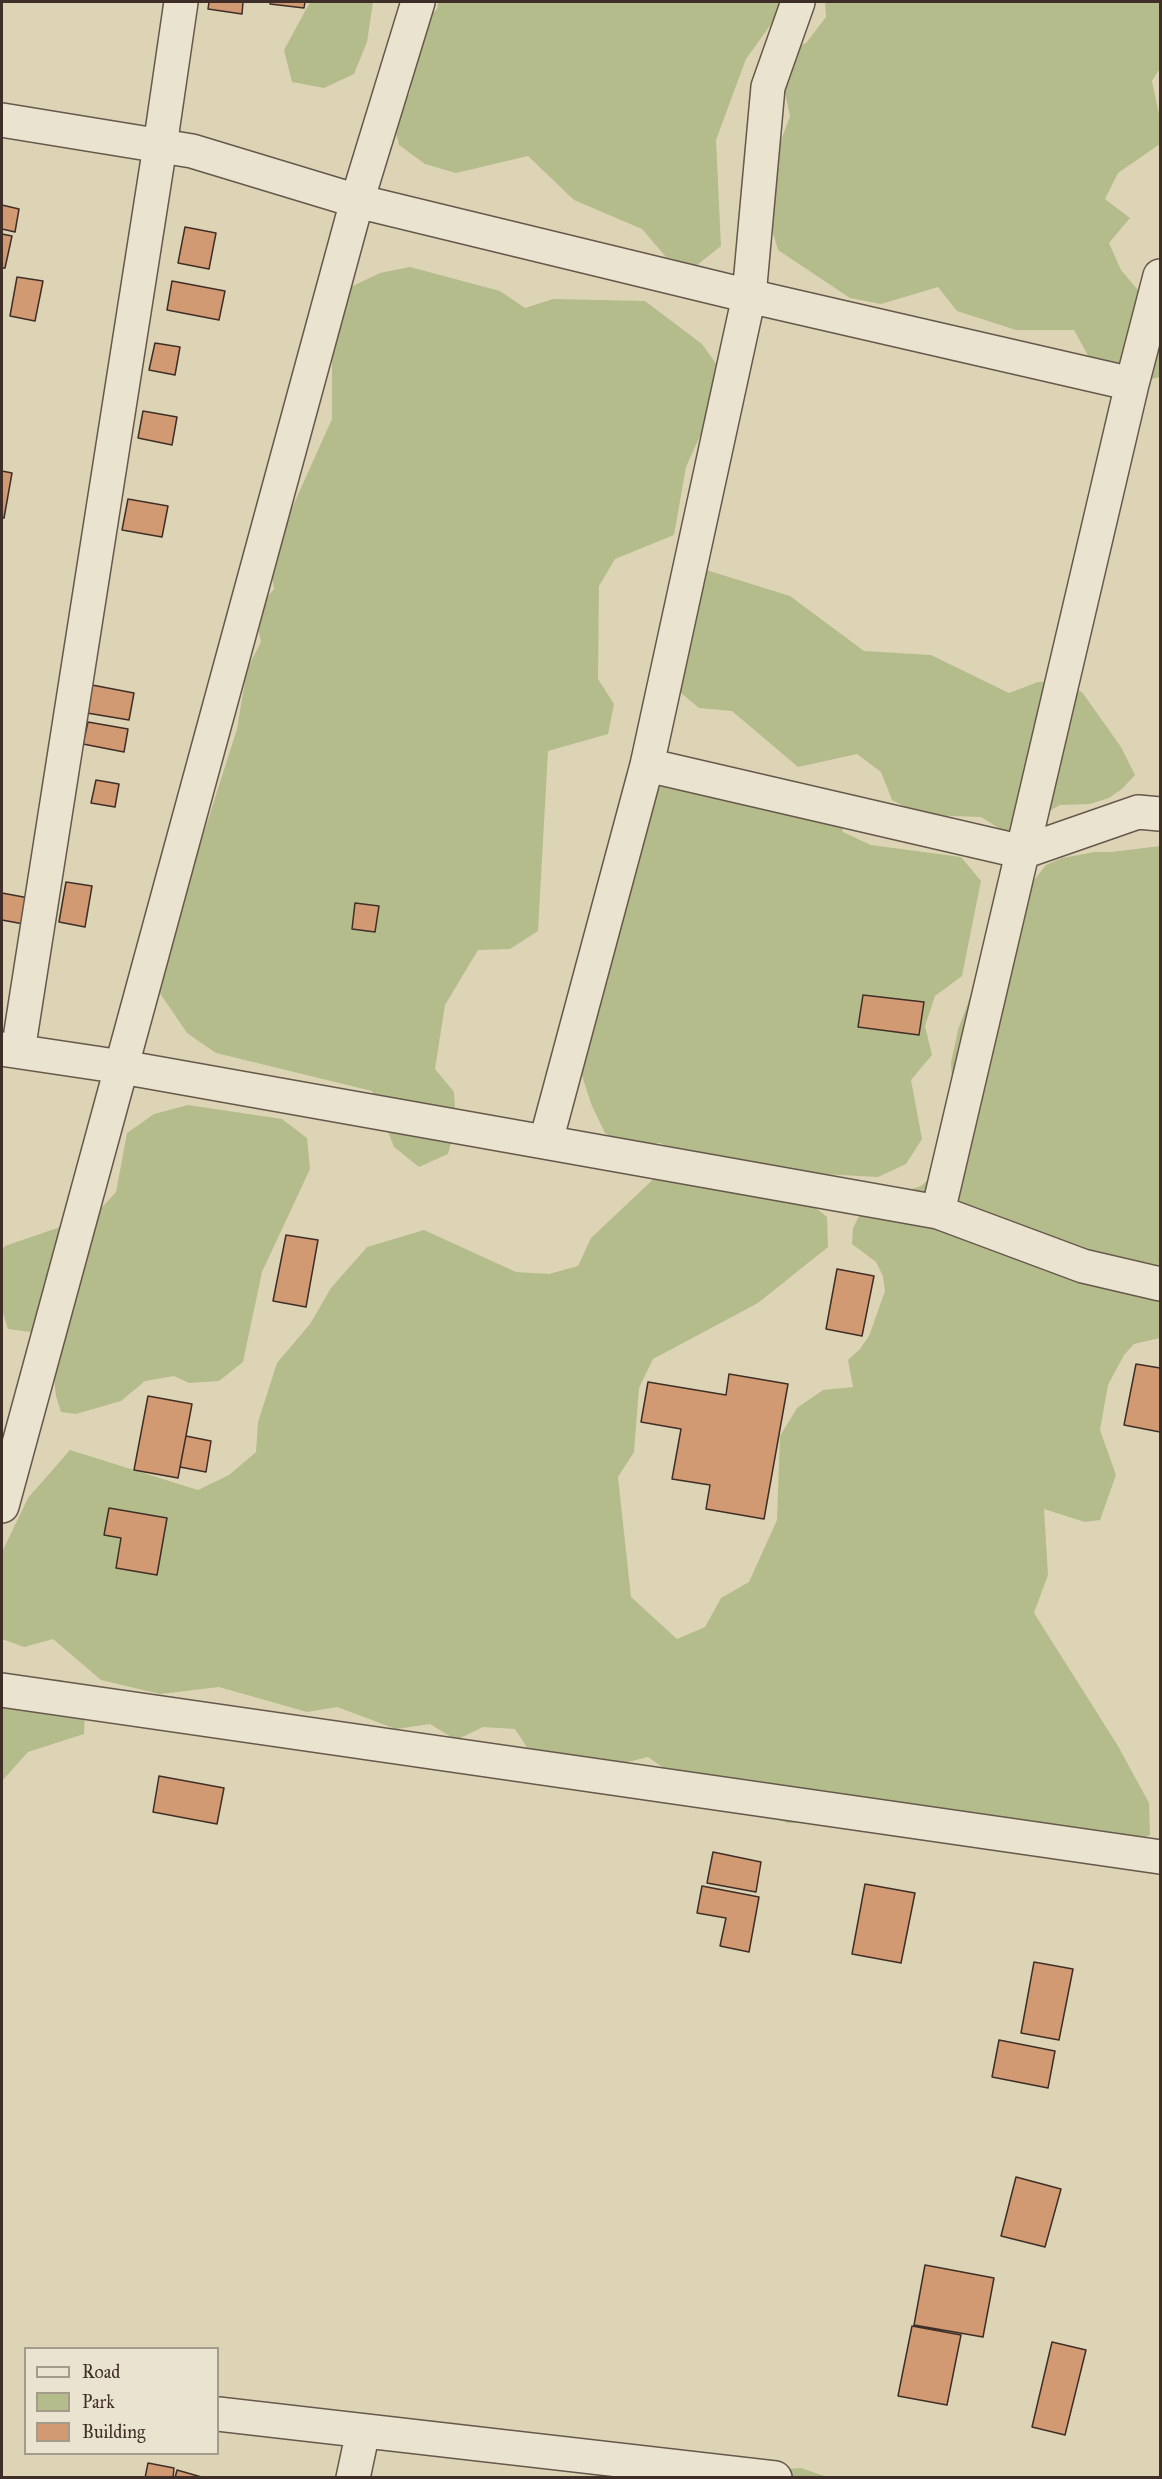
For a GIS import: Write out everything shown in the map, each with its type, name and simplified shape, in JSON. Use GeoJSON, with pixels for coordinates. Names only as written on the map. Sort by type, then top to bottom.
{"type":"FeatureCollection","features":[{"type":"Feature","properties":{"kind":"street"},"geometry":{"type":"LineString","coordinates":[[181,2],[160,146],[10,1050],[122,1066],[938,1212],[1083,1266],[1161,1284]]}},
{"type":"Feature","properties":{"kind":"street"},"geometry":{"type":"LineString","coordinates":[[2,1506],[357,201],[418,2]]}},
{"type":"Feature","properties":{"kind":"street"},"geometry":{"type":"LineString","coordinates":[[546,1141],[646,765],[749,296],[768,87],[798,2]]}},
{"type":"Feature","properties":{"kind":"street"},"geometry":{"type":"LineString","coordinates":[[2,120],[192,151],[357,201],[749,296],[1132,384]]}},
{"type":"Feature","properties":{"kind":"street"},"geometry":{"type":"LineString","coordinates":[[938,1212],[1132,384],[1161,276]]}},
{"type":"Feature","properties":{"kind":"street"},"geometry":{"type":"LineString","coordinates":[[646,765],[1023,852],[1138,812],[1161,814]]}},
{"type":"Feature","properties":{"kind":"street"},"geometry":{"type":"LineString","coordinates":[[2,1690],[1161,1857]]}},
{"type":"Feature","properties":{"kind":"street"},"geometry":{"type":"LineString","coordinates":[[219,2414],[775,2478]]}},
{"type":"Feature","properties":{"kind":"street"},"geometry":{"type":"LineString","coordinates":[[353,2478],[363,2430]]}},
{"type":"Feature","properties":{"kind":"green space"},"geometry":{"type":"Polygon","coordinates":[[[310,2],[373,2],[367,42],[354,74],[324,88],[292,82],[284,50],[310,2]]]}},
{"type":"Feature","properties":{"kind":"green space"},"geometry":{"type":"Polygon","coordinates":[[[438,2],[783,2],[782,9],[746,59],[716,140],[721,246],[696,266],[666,257],[642,229],[574,200],[528,156],[456,173],[425,164],[399,145],[392,116],[410,93],[415,31],[437,9],[438,2]]]}},
{"type":"Feature","properties":{"kind":"green space"},"geometry":{"type":"Polygon","coordinates":[[[825,2],[1160,2],[1160,68],[1152,81],[1160,119],[1160,144],[1118,173],[1105,199],[1130,218],[1109,243],[1121,270],[1160,316],[1160,377],[1132,384],[1103,383],[1074,330],[1016,330],[957,311],[938,287],[881,304],[850,298],[778,250],[753,165],[779,146],[790,116],[777,56],[806,43],[826,17],[825,2]]]}},
{"type":"Feature","properties":{"kind":"green space"},"geometry":{"type":"Polygon","coordinates":[[[410,267],[500,291],[525,308],[553,299],[645,301],[702,344],[722,372],[704,427],[686,467],[674,535],[615,559],[599,586],[598,679],[614,704],[608,734],[548,751],[538,931],[510,949],[478,950],[445,1005],[435,1069],[454,1092],[456,1123],[448,1154],[419,1167],[394,1147],[372,1091],[216,1053],[187,1033],[153,983],[182,868],[200,845],[237,729],[247,669],[261,642],[255,612],[274,589],[269,559],[332,419],[332,296],[380,273],[410,267]],[[355,903],[352,929],[375,932],[379,906],[355,903]]]}},
{"type":"Feature","properties":{"kind":"green space"},"geometry":{"type":"Polygon","coordinates":[[[700,568],[790,596],[864,651],[931,655],[1009,693],[1038,682],[1054,682],[1082,692],[1121,747],[1135,775],[1122,789],[1109,798],[1090,804],[1060,805],[1008,834],[981,817],[921,815],[892,800],[881,772],[857,754],[798,767],[732,711],[699,708],[675,688],[700,568]]]}},
{"type":"Feature","properties":{"kind":"green space"},"geometry":{"type":"Polygon","coordinates":[[[670,783],[834,796],[843,832],[871,845],[961,857],[981,881],[962,976],[935,996],[925,1026],[932,1055],[911,1080],[922,1139],[906,1164],[878,1177],[783,1172],[692,1157],[660,1143],[628,1148],[605,1133],[592,1106],[583,1079],[575,1041],[641,794],[670,783]],[[863,995],[859,1027],[919,1035],[923,1002],[863,995]]]}},
{"type":"Feature","properties":{"kind":"green space"},"geometry":{"type":"Polygon","coordinates":[[[1160,846],[1160,1338],[1134,1344],[1124,1355],[1108,1385],[1100,1430],[1116,1475],[1100,1520],[1085,1522],[1044,1509],[1048,1575],[1034,1613],[1118,1746],[1149,1803],[1150,1835],[1094,1860],[1062,1861],[997,1838],[850,1822],[788,1823],[700,1794],[648,1757],[592,1771],[532,1755],[515,1729],[483,1727],[456,1740],[430,1724],[396,1729],[337,1707],[307,1712],[219,1687],[160,1694],[101,1680],[53,1639],[24,1647],[2,1639],[2,1552],[28,1498],[70,1450],[198,1490],[229,1475],[256,1452],[258,1422],[277,1363],[310,1324],[331,1288],[367,1247],[424,1230],[516,1272],[549,1274],[578,1266],[591,1238],[661,1172],[802,1197],[827,1217],[828,1247],[758,1303],[653,1359],[639,1388],[634,1452],[618,1477],[631,1597],[677,1639],[705,1627],[721,1598],[749,1582],[777,1520],[780,1436],[797,1408],[823,1390],[853,1387],[848,1360],[869,1336],[885,1291],[883,1276],[876,1262],[852,1244],[853,1228],[860,1214],[872,1202],[921,1186],[934,1175],[955,1131],[951,1063],[958,1030],[970,997],[1004,940],[1024,893],[1046,865],[1062,858],[1095,852],[1160,846]]]}},
{"type":"Feature","properties":{"kind":"green space"},"geometry":{"type":"Polygon","coordinates":[[[188,1105],[282,1119],[307,1138],[310,1169],[262,1272],[243,1362],[219,1381],[189,1383],[174,1376],[145,1381],[121,1401],[76,1414],[61,1412],[56,1396],[49,1330],[38,1333],[8,1329],[2,1310],[2,1251],[5,1246],[95,1215],[116,1192],[127,1133],[154,1114],[188,1105]]]}},
{"type":"Feature","properties":{"kind":"green space"},"geometry":{"type":"Polygon","coordinates":[[[28,1677],[62,1680],[85,1702],[84,1734],[28,1752],[2,1781],[2,1688],[28,1677]]]}},
{"type":"Feature","properties":{"kind":"green space"},"geometry":{"type":"Polygon","coordinates":[[[801,2468],[827,2477],[732,2478],[740,2473],[801,2468]]]}},
{"type":"Feature","properties":{"kind":"building"},"geometry":{"type":"Polygon","coordinates":[[[209,2],[243,2],[242,14],[208,9],[209,2]]]}},
{"type":"Feature","properties":{"kind":"building"},"geometry":{"type":"Polygon","coordinates":[[[270,2],[305,2],[304,8],[270,4],[270,2]]]}},
{"type":"Feature","properties":{"kind":"building"},"geometry":{"type":"Polygon","coordinates":[[[2,205],[19,209],[15,232],[2,229],[2,205]]]}},
{"type":"Feature","properties":{"kind":"building"},"geometry":{"type":"Polygon","coordinates":[[[185,227],[216,233],[209,269],[178,263],[185,227]]]}},
{"type":"Feature","properties":{"kind":"building"},"geometry":{"type":"Polygon","coordinates":[[[2,234],[12,236],[5,268],[2,268],[2,234]]]}},
{"type":"Feature","properties":{"kind":"building"},"geometry":{"type":"Polygon","coordinates":[[[17,277],[43,281],[35,321],[10,316],[17,277]]]}},
{"type":"Feature","properties":{"kind":"building"},"geometry":{"type":"Polygon","coordinates":[[[172,281],[225,291],[219,320],[167,310],[172,281]]]}},
{"type":"Feature","properties":{"kind":"building"},"geometry":{"type":"Polygon","coordinates":[[[155,343],[180,347],[175,375],[149,370],[155,343]]]}},
{"type":"Feature","properties":{"kind":"building"},"geometry":{"type":"Polygon","coordinates":[[[143,411],[177,417],[172,445],[138,438],[143,411]]]}},
{"type":"Feature","properties":{"kind":"building"},"geometry":{"type":"Polygon","coordinates":[[[2,471],[12,473],[4,518],[2,518],[2,471]]]}},
{"type":"Feature","properties":{"kind":"building"},"geometry":{"type":"Polygon","coordinates":[[[128,499],[168,506],[162,537],[122,530],[128,499]]]}},
{"type":"Feature","properties":{"kind":"building"},"geometry":{"type":"Polygon","coordinates":[[[92,685],[134,693],[129,720],[87,713],[92,685]]]}},
{"type":"Feature","properties":{"kind":"building"},"geometry":{"type":"Polygon","coordinates":[[[88,722],[128,729],[124,752],[83,744],[88,722]]]}},
{"type":"Feature","properties":{"kind":"building"},"geometry":{"type":"Polygon","coordinates":[[[96,780],[119,784],[115,807],[91,803],[96,780]]]}},
{"type":"Feature","properties":{"kind":"building"},"geometry":{"type":"Polygon","coordinates":[[[66,882],[92,886],[85,927],[59,922],[66,882]]]}},
{"type":"Feature","properties":{"kind":"building"},"geometry":{"type":"Polygon","coordinates":[[[2,893],[34,899],[29,925],[2,920],[2,893]]]}},
{"type":"Feature","properties":{"kind":"building"},"geometry":{"type":"Polygon","coordinates":[[[355,903],[379,906],[375,932],[352,929],[355,903]]]}},
{"type":"Feature","properties":{"kind":"building"},"geometry":{"type":"Polygon","coordinates":[[[863,995],[924,1002],[919,1035],[858,1027],[863,995]]]}},
{"type":"Feature","properties":{"kind":"building"},"geometry":{"type":"Polygon","coordinates":[[[286,1235],[318,1240],[306,1307],[273,1301],[286,1235]]]}},
{"type":"Feature","properties":{"kind":"building"},"geometry":{"type":"Polygon","coordinates":[[[837,1269],[874,1276],[862,1336],[826,1329],[837,1269]]]}},
{"type":"Feature","properties":{"kind":"building"},"geometry":{"type":"Polygon","coordinates":[[[1136,1364],[1160,1368],[1160,1432],[1124,1425],[1136,1364]]]}},
{"type":"Feature","properties":{"kind":"building"},"geometry":{"type":"Polygon","coordinates":[[[729,1374],[788,1384],[764,1519],[706,1509],[710,1485],[672,1479],[681,1429],[641,1422],[648,1382],[726,1395],[729,1374]]]}},
{"type":"Feature","properties":{"kind":"building"},"geometry":{"type":"Polygon","coordinates":[[[148,1396],[192,1404],[178,1478],[134,1470],[148,1396]]]}},
{"type":"Feature","properties":{"kind":"building"},"geometry":{"type":"Polygon","coordinates":[[[186,1436],[211,1441],[206,1472],[180,1467],[186,1436]]]}},
{"type":"Feature","properties":{"kind":"building"},"geometry":{"type":"Polygon","coordinates":[[[109,1508],[167,1518],[157,1575],[116,1568],[121,1538],[104,1535],[109,1508]]]}},
{"type":"Feature","properties":{"kind":"building"},"geometry":{"type":"Polygon","coordinates":[[[159,1776],[224,1788],[217,1824],[153,1812],[159,1776]]]}},
{"type":"Feature","properties":{"kind":"building"},"geometry":{"type":"Polygon","coordinates":[[[713,1852],[761,1862],[756,1892],[707,1883],[713,1852]]]}},
{"type":"Feature","properties":{"kind":"building"},"geometry":{"type":"Polygon","coordinates":[[[865,1884],[915,1893],[901,1963],[852,1954],[865,1884]]]}},
{"type":"Feature","properties":{"kind":"building"},"geometry":{"type":"Polygon","coordinates":[[[702,1886],[759,1897],[749,1952],[720,1946],[726,1918],[697,1913],[702,1886]]]}},
{"type":"Feature","properties":{"kind":"building"},"geometry":{"type":"Polygon","coordinates":[[[1034,1962],[1073,1969],[1059,2040],[1021,2033],[1034,1962]]]}},
{"type":"Feature","properties":{"kind":"building"},"geometry":{"type":"Polygon","coordinates":[[[999,2040],[1055,2051],[1048,2088],[992,2077],[999,2040]]]}},
{"type":"Feature","properties":{"kind":"building"},"geometry":{"type":"Polygon","coordinates":[[[1016,2177],[1061,2189],[1045,2247],[1001,2236],[1016,2177]]]}},
{"type":"Feature","properties":{"kind":"building"},"geometry":{"type":"Polygon","coordinates":[[[925,2265],[994,2278],[983,2337],[914,2325],[925,2265]]]}},
{"type":"Feature","properties":{"kind":"building"},"geometry":{"type":"Polygon","coordinates":[[[912,2326],[961,2335],[947,2405],[898,2396],[912,2326]]]}},
{"type":"Feature","properties":{"kind":"building"},"geometry":{"type":"Polygon","coordinates":[[[1052,2342],[1086,2350],[1065,2435],[1032,2427],[1052,2342]]]}},
{"type":"Feature","properties":{"kind":"building"},"geometry":{"type":"Polygon","coordinates":[[[148,2463],[174,2468],[173,2478],[145,2478],[148,2463]]]}},
{"type":"Feature","properties":{"kind":"building"},"geometry":{"type":"Polygon","coordinates":[[[177,2470],[205,2478],[175,2478],[177,2470]]]}}]}
